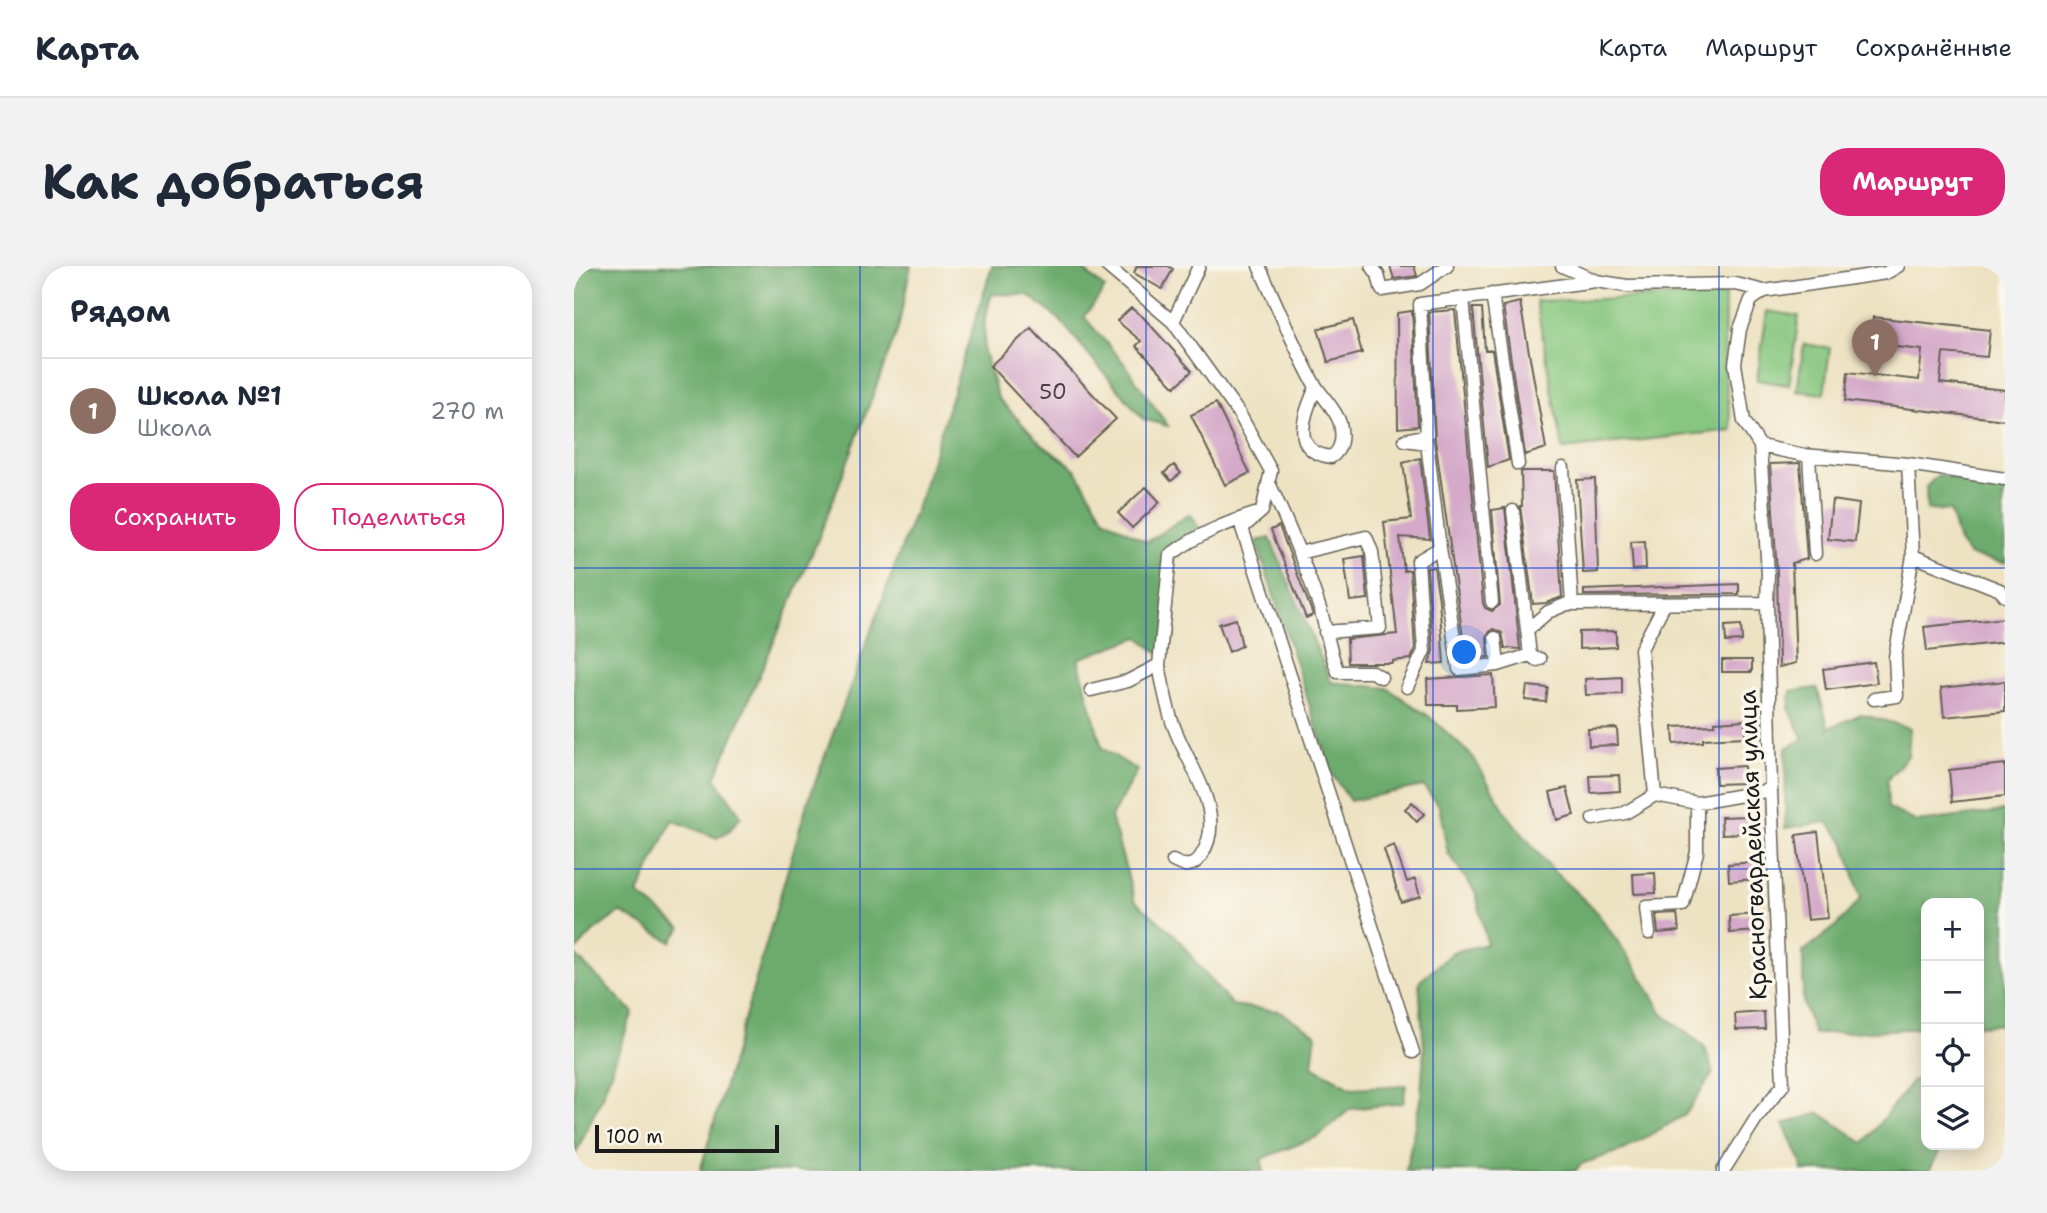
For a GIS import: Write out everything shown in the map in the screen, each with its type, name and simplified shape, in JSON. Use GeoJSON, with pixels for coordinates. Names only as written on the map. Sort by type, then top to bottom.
{"type":"FeatureCollection","features":[{"type":"Feature","properties":{"kind":"street"},"geometry":{"type":"LineString","coordinates":[[1107,266],[1173,322],[1240,415],[1270,471],[1262,512],[1242,528],[1413,1052]]}},
{"type":"Feature","properties":{"kind":"street"},"geometry":{"type":"LineString","coordinates":[[1259,266],[1316,387],[1340,422],[1341,443],[1337,453],[1331,457],[1320,455],[1311,449],[1304,439],[1304,416],[1316,387]]}},
{"type":"Feature","properties":{"kind":"street"},"geometry":{"type":"LineString","coordinates":[[1372,266],[1382,290],[1420,284],[1447,266]]}},
{"type":"Feature","properties":{"kind":"street"},"geometry":{"type":"LineString","coordinates":[[1563,266],[1596,281],[1627,286],[1736,284],[1764,290],[1886,273],[1898,266]]}},
{"type":"Feature","properties":{"kind":"street"},"geometry":{"type":"LineString","coordinates":[[1173,322],[1200,267]]}},
{"type":"Feature","properties":{"kind":"street"},"geometry":{"type":"LineString","coordinates":[[1513,511],[1527,631],[1535,657],[1498,665],[1459,669],[1427,443],[1405,440],[1427,435],[1420,304],[1596,281]]}},
{"type":"Feature","properties":{"kind":"street"},"geometry":{"type":"LineString","coordinates":[[1764,290],[1751,300],[1740,329],[1735,364],[1744,421],[1760,446],[1809,456],[1908,464],[2004,480]]}},
{"type":"Feature","properties":{"kind":"street"},"geometry":{"type":"LineString","coordinates":[[1492,295],[1518,464]]}},
{"type":"Feature","properties":{"kind":"street"},"geometry":{"type":"LineString","coordinates":[[1462,298],[1492,602]]}},
{"type":"Feature","properties":{"kind":"street","name":"Красногвардейская улица"},"geometry":{"type":"LineString","coordinates":[[1723,1171],[1757,1116],[1783,1085],[1771,790],[1768,574],[1760,446]]}},
{"type":"Feature","properties":{"kind":"street"},"geometry":{"type":"LineString","coordinates":[[1809,456],[1815,554]]}},
{"type":"Feature","properties":{"kind":"street"},"geometry":{"type":"LineString","coordinates":[[1874,699],[1898,696],[1895,657],[1913,556],[1908,464]]}},
{"type":"Feature","properties":{"kind":"street"},"geometry":{"type":"LineString","coordinates":[[1563,468],[1572,604]]}},
{"type":"Feature","properties":{"kind":"street"},"geometry":{"type":"LineString","coordinates":[[1269,482],[1321,612],[1329,653],[1338,672],[1372,672],[1381,677]]}},
{"type":"Feature","properties":{"kind":"street"},"geometry":{"type":"LineString","coordinates":[[1172,861],[1188,866],[1196,863],[1210,841],[1211,827],[1201,785],[1177,737],[1167,706],[1159,665],[1170,555],[1219,525],[1262,512]]}},
{"type":"Feature","properties":{"kind":"street"},"geometry":{"type":"LineString","coordinates":[[1299,553],[1366,537],[1373,552],[1380,628],[1325,632]]}},
{"type":"Feature","properties":{"kind":"street"},"geometry":{"type":"LineString","coordinates":[[1406,687],[1424,651],[1418,561],[1440,548]]}},
{"type":"Feature","properties":{"kind":"street"},"geometry":{"type":"LineString","coordinates":[[1913,556],[2000,590],[2005,596]]}},
{"type":"Feature","properties":{"kind":"street"},"geometry":{"type":"LineString","coordinates":[[1527,631],[1548,612],[1572,604],[1767,603]]}},
{"type":"Feature","properties":{"kind":"street"},"geometry":{"type":"LineString","coordinates":[[1655,795],[1641,649],[1664,605]]}},
{"type":"Feature","properties":{"kind":"street"},"geometry":{"type":"LineString","coordinates":[[1495,638],[1498,665]]}},
{"type":"Feature","properties":{"kind":"street"},"geometry":{"type":"LineString","coordinates":[[1091,690],[1128,681],[1159,665]]}},
{"type":"Feature","properties":{"kind":"street"},"geometry":{"type":"LineString","coordinates":[[1593,819],[1625,813],[1655,795],[1697,803],[1771,790]]}},
{"type":"Feature","properties":{"kind":"street"},"geometry":{"type":"LineString","coordinates":[[1649,933],[1646,907],[1683,905],[1697,852],[1697,803]]}},
{"type":"Feature","properties":{"kind":"green space"},"geometry":{"type":"Polygon","coordinates":[[[574,266],[911,266],[898,329],[819,537],[715,778],[741,816],[730,830],[717,838],[672,820],[638,894],[681,928],[671,942],[620,912],[593,932],[574,953],[574,266]]]}},
{"type":"Feature","properties":{"kind":"green space"},"geometry":{"type":"Polygon","coordinates":[[[992,266],[1079,266],[1105,289],[1084,317],[1123,362],[1168,426],[1143,419],[1059,319],[1028,295],[992,294],[985,316],[984,352],[998,398],[1040,443],[1075,469],[1104,518],[1147,542],[1189,514],[1200,529],[1171,563],[1173,639],[1158,653],[1139,637],[1078,659],[1102,748],[1137,770],[1111,817],[1135,901],[1175,935],[1232,1005],[1279,1011],[1316,1034],[1312,1066],[1352,1088],[1406,1085],[1403,1103],[1350,1109],[1319,1136],[1261,1159],[1264,1171],[700,1171],[806,807],[921,495],[992,266]]]}},
{"type":"Feature","properties":{"kind":"green space"},"geometry":{"type":"Polygon","coordinates":[[[1725,295],[1724,369],[1732,430],[1563,449],[1536,301],[1725,295]]]}},
{"type":"Feature","properties":{"kind":"green space"},"geometry":{"type":"Polygon","coordinates":[[[1767,311],[1799,316],[1789,385],[1757,380],[1767,311]]]}},
{"type":"Feature","properties":{"kind":"green space"},"geometry":{"type":"Polygon","coordinates":[[[1804,344],[1830,348],[1824,394],[1797,391],[1804,344]]]}},
{"type":"Feature","properties":{"kind":"green space"},"geometry":{"type":"Polygon","coordinates":[[[1938,475],[2005,485],[2005,563],[1969,555],[1959,542],[1950,511],[1927,510],[1926,487],[1938,475]]]}},
{"type":"Feature","properties":{"kind":"green space"},"geometry":{"type":"Polygon","coordinates":[[[1270,538],[1331,682],[1387,688],[1430,717],[1473,757],[1508,816],[1551,869],[1595,910],[1633,963],[1664,1015],[1705,1047],[1713,1073],[1685,1115],[1623,1150],[1581,1164],[1575,1171],[1406,1171],[1421,1095],[1424,1049],[1419,982],[1453,952],[1487,944],[1476,893],[1448,853],[1439,806],[1423,786],[1350,801],[1332,774],[1256,541],[1270,538]]]}},
{"type":"Feature","properties":{"kind":"green space"},"geometry":{"type":"Polygon","coordinates":[[[1817,688],[1829,728],[1861,714],[1910,728],[1908,756],[1887,780],[1888,808],[1917,822],[2005,811],[2005,1024],[1984,1026],[1984,898],[1921,898],[1921,1028],[1814,1034],[1803,1003],[1803,952],[1835,927],[1861,899],[1844,841],[1827,822],[1785,828],[1786,748],[1804,739],[1789,709],[1791,691],[1817,688]]]}},
{"type":"Feature","properties":{"kind":"green space"},"geometry":{"type":"Polygon","coordinates":[[[574,954],[633,1012],[601,1099],[574,1157],[574,954]]]}},
{"type":"Feature","properties":{"kind":"green space"},"geometry":{"type":"Polygon","coordinates":[[[1921,1079],[1921,1150],[1940,1150],[1929,1171],[1802,1171],[1801,1161],[1783,1124],[1820,1113],[1864,1143],[1913,1080],[1921,1079]]]}},
{"type":"Feature","properties":{"kind":"building"},"geometry":{"type":"Polygon","coordinates":[[[1137,266],[1168,266],[1173,269],[1162,289],[1134,273],[1137,266]]]}},
{"type":"Feature","properties":{"kind":"building"},"geometry":{"type":"Polygon","coordinates":[[[1390,266],[1414,266],[1417,276],[1394,279],[1390,266]]]}},
{"type":"Feature","properties":{"kind":"building"},"geometry":{"type":"Polygon","coordinates":[[[1520,302],[1546,448],[1525,455],[1503,306],[1520,302]]]}},
{"type":"Feature","properties":{"kind":"building"},"geometry":{"type":"Polygon","coordinates":[[[1131,308],[1143,317],[1192,371],[1175,387],[1136,346],[1141,341],[1117,321],[1131,308]]]}},
{"type":"Feature","properties":{"kind":"building"},"geometry":{"type":"Polygon","coordinates":[[[1473,308],[1482,308],[1485,350],[1492,350],[1509,460],[1488,467],[1473,308]]]}},
{"type":"Feature","properties":{"kind":"building"},"geometry":{"type":"Polygon","coordinates":[[[1455,310],[1483,603],[1485,608],[1492,611],[1500,605],[1492,510],[1505,508],[1520,649],[1505,648],[1502,633],[1493,629],[1487,635],[1488,657],[1466,659],[1435,439],[1429,312],[1455,310]]]}},
{"type":"Feature","properties":{"kind":"building"},"geometry":{"type":"Polygon","coordinates":[[[1412,311],[1418,426],[1398,428],[1397,313],[1412,311]]]}},
{"type":"Feature","properties":{"kind":"building"},"geometry":{"type":"Polygon","coordinates":[[[1873,317],[1990,330],[1987,357],[1943,353],[1940,383],[2005,390],[2005,420],[1845,401],[1848,372],[1919,380],[1922,350],[1870,344],[1873,317]]]}},
{"type":"Feature","properties":{"kind":"building"},"geometry":{"type":"Polygon","coordinates":[[[1353,320],[1362,353],[1328,362],[1318,329],[1353,320]]]}},
{"type":"Feature","properties":{"kind":"building"},"geometry":{"type":"Polygon","coordinates":[[[1031,328],[1116,419],[1075,457],[990,366],[1031,328]]]}},
{"type":"Feature","properties":{"kind":"building"},"geometry":{"type":"Polygon","coordinates":[[[1216,403],[1250,473],[1225,485],[1191,415],[1216,403]]]}},
{"type":"Feature","properties":{"kind":"building"},"geometry":{"type":"Polygon","coordinates":[[[1420,458],[1430,539],[1400,537],[1404,571],[1410,570],[1415,649],[1411,659],[1392,663],[1348,663],[1347,639],[1397,634],[1384,522],[1411,519],[1403,463],[1420,458]]]}},
{"type":"Feature","properties":{"kind":"building"},"geometry":{"type":"Polygon","coordinates":[[[1800,463],[1807,559],[1792,563],[1796,663],[1779,667],[1777,573],[1770,464],[1800,463]]]}},
{"type":"Feature","properties":{"kind":"building"},"geometry":{"type":"Polygon","coordinates":[[[1174,465],[1181,473],[1171,481],[1164,473],[1174,465]]]}},
{"type":"Feature","properties":{"kind":"building"},"geometry":{"type":"Polygon","coordinates":[[[1523,471],[1554,471],[1562,597],[1546,603],[1533,604],[1520,506],[1523,471]]]}},
{"type":"Feature","properties":{"kind":"building"},"geometry":{"type":"Polygon","coordinates":[[[1595,479],[1598,572],[1583,573],[1577,480],[1595,479]]]}},
{"type":"Feature","properties":{"kind":"building"},"geometry":{"type":"Polygon","coordinates":[[[1146,487],[1160,502],[1132,528],[1118,513],[1146,487]]]}},
{"type":"Feature","properties":{"kind":"building"},"geometry":{"type":"Polygon","coordinates":[[[1832,500],[1859,504],[1855,542],[1828,539],[1832,500]]]}},
{"type":"Feature","properties":{"kind":"building"},"geometry":{"type":"Polygon","coordinates":[[[1279,526],[1313,615],[1306,618],[1271,530],[1279,526]]]}},
{"type":"Feature","properties":{"kind":"building"},"geometry":{"type":"Polygon","coordinates":[[[1645,541],[1646,569],[1633,570],[1631,542],[1645,541]]]}},
{"type":"Feature","properties":{"kind":"building"},"geometry":{"type":"Polygon","coordinates":[[[1364,556],[1368,599],[1350,601],[1344,559],[1364,556]]]}},
{"type":"Feature","properties":{"kind":"building"},"geometry":{"type":"Polygon","coordinates":[[[1434,567],[1444,663],[1429,664],[1433,650],[1427,568],[1434,567]]]}},
{"type":"Feature","properties":{"kind":"building"},"geometry":{"type":"Polygon","coordinates":[[[1739,584],[1739,594],[1584,595],[1584,590],[1739,584]]]}},
{"type":"Feature","properties":{"kind":"building"},"geometry":{"type":"Polygon","coordinates":[[[2005,618],[2005,642],[1927,651],[1924,627],[2005,618]]]}},
{"type":"Feature","properties":{"kind":"building"},"geometry":{"type":"Polygon","coordinates":[[[1236,619],[1242,646],[1229,652],[1219,624],[1236,619]]]}},
{"type":"Feature","properties":{"kind":"building"},"geometry":{"type":"Polygon","coordinates":[[[1741,625],[1742,641],[1726,642],[1725,626],[1741,625]]]}},
{"type":"Feature","properties":{"kind":"building"},"geometry":{"type":"Polygon","coordinates":[[[1616,631],[1616,647],[1579,649],[1579,632],[1616,631]]]}},
{"type":"Feature","properties":{"kind":"building"},"geometry":{"type":"Polygon","coordinates":[[[1722,660],[1752,660],[1752,672],[1722,672],[1722,660]]]}},
{"type":"Feature","properties":{"kind":"building"},"geometry":{"type":"Polygon","coordinates":[[[1874,662],[1877,683],[1826,690],[1823,669],[1874,662]]]}},
{"type":"Feature","properties":{"kind":"building"},"geometry":{"type":"Polygon","coordinates":[[[1493,675],[1495,707],[1457,709],[1457,705],[1428,705],[1427,679],[1493,675]]]}},
{"type":"Feature","properties":{"kind":"building"},"geometry":{"type":"Polygon","coordinates":[[[1622,677],[1622,694],[1586,695],[1585,679],[1622,677]]]}},
{"type":"Feature","properties":{"kind":"building"},"geometry":{"type":"Polygon","coordinates":[[[2005,681],[2005,711],[1944,717],[1941,688],[2005,681]]]}},
{"type":"Feature","properties":{"kind":"building"},"geometry":{"type":"Polygon","coordinates":[[[1527,686],[1548,688],[1546,702],[1525,700],[1527,686]]]}},
{"type":"Feature","properties":{"kind":"building"},"geometry":{"type":"Polygon","coordinates":[[[1745,720],[1745,737],[1703,739],[1703,742],[1674,744],[1673,727],[1745,720]]]}},
{"type":"Feature","properties":{"kind":"building"},"geometry":{"type":"Polygon","coordinates":[[[1617,728],[1618,745],[1589,746],[1588,729],[1617,728]]]}},
{"type":"Feature","properties":{"kind":"building"},"geometry":{"type":"Polygon","coordinates":[[[2005,764],[2005,796],[1952,802],[1949,770],[2005,764]]]}},
{"type":"Feature","properties":{"kind":"building"},"geometry":{"type":"Polygon","coordinates":[[[1744,766],[1745,783],[1716,784],[1715,768],[1744,766]]]}},
{"type":"Feature","properties":{"kind":"building"},"geometry":{"type":"Polygon","coordinates":[[[1619,775],[1620,791],[1591,793],[1590,776],[1619,775]]]}},
{"type":"Feature","properties":{"kind":"building"},"geometry":{"type":"Polygon","coordinates":[[[1567,788],[1574,815],[1557,820],[1550,792],[1567,788]]]}},
{"type":"Feature","properties":{"kind":"building"},"geometry":{"type":"Polygon","coordinates":[[[1412,802],[1424,814],[1417,822],[1405,809],[1412,802]]]}},
{"type":"Feature","properties":{"kind":"building"},"geometry":{"type":"Polygon","coordinates":[[[1750,816],[1751,833],[1722,834],[1721,817],[1750,816]]]}},
{"type":"Feature","properties":{"kind":"building"},"geometry":{"type":"Polygon","coordinates":[[[1818,832],[1828,918],[1807,920],[1796,835],[1818,832]]]}},
{"type":"Feature","properties":{"kind":"building"},"geometry":{"type":"Polygon","coordinates":[[[1394,845],[1407,882],[1415,879],[1420,896],[1401,902],[1384,849],[1394,845]]]}},
{"type":"Feature","properties":{"kind":"building"},"geometry":{"type":"Polygon","coordinates":[[[1757,862],[1758,879],[1729,881],[1728,864],[1757,862]]]}},
{"type":"Feature","properties":{"kind":"building"},"geometry":{"type":"Polygon","coordinates":[[[1655,873],[1656,893],[1634,894],[1633,874],[1655,873]]]}},
{"type":"Feature","properties":{"kind":"building"},"geometry":{"type":"Polygon","coordinates":[[[1677,914],[1679,931],[1658,933],[1656,915],[1677,914]]]}},
{"type":"Feature","properties":{"kind":"building"},"geometry":{"type":"Polygon","coordinates":[[[1758,914],[1759,931],[1730,933],[1729,916],[1758,914]]]}},
{"type":"Feature","properties":{"kind":"building"},"geometry":{"type":"Polygon","coordinates":[[[1764,1012],[1765,1029],[1736,1030],[1735,1014],[1764,1012]]]}},
{"type":"Feature","properties":{"kind":"place","name":"Школа №1"},"geometry":{"type":"Point","coordinates":[1875,377]}}]}
